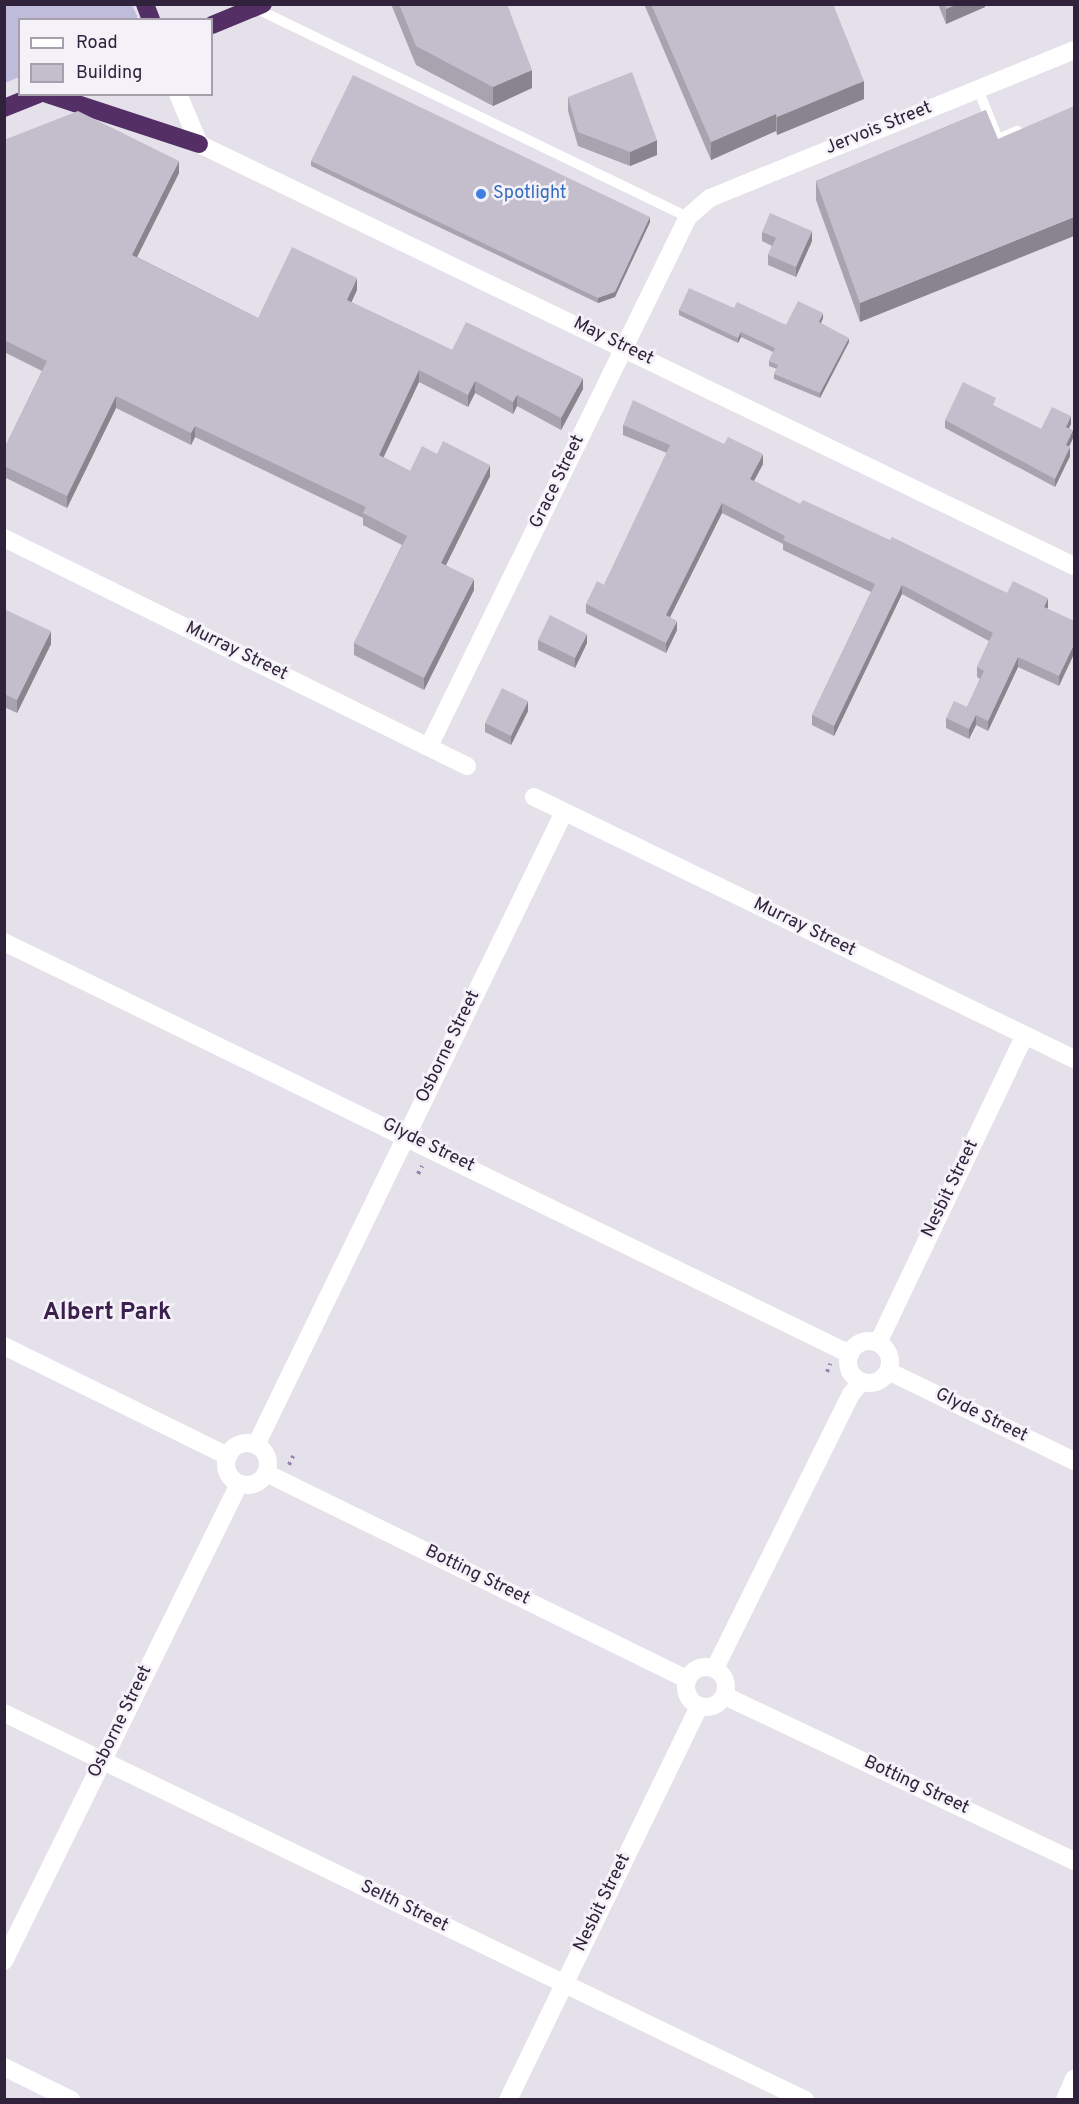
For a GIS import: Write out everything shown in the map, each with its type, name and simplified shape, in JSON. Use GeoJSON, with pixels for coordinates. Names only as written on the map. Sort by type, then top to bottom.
{"type":"FeatureCollection","features":[{"type":"Feature","properties":{"kind":"highway"},"geometry":{"type":"LineString","coordinates":[[213,25],[259,6]]}},
{"type":"Feature","properties":{"kind":"highway"},"geometry":{"type":"LineString","coordinates":[[4,108],[33,96]]}},
{"type":"Feature","properties":{"kind":"highway"},"geometry":{"type":"LineString","coordinates":[[53,96],[199,144]]}},
{"type":"Feature","properties":{"kind":"street","name":"Jervois Street"},"geometry":{"type":"LineString","coordinates":[[688,217],[710,198],[978,89],[1073,53]]}},
{"type":"Feature","properties":{"kind":"street"},"geometry":{"type":"LineString","coordinates":[[179,96],[199,144]]}},
{"type":"Feature","properties":{"kind":"street","name":"May Street"},"geometry":{"type":"LineString","coordinates":[[199,144],[1074,566]]}},
{"type":"Feature","properties":{"kind":"street","name":"Grace Street"},"geometry":{"type":"LineString","coordinates":[[429,746],[688,217]]}},
{"type":"Feature","properties":{"kind":"street","name":"Murray Street"},"geometry":{"type":"LineString","coordinates":[[4,538],[467,766]]}},
{"type":"Feature","properties":{"kind":"street","name":"Murray Street"},"geometry":{"type":"LineString","coordinates":[[534,797],[1074,1059]]}},
{"type":"Feature","properties":{"kind":"street","name":"Osborne Street"},"geometry":{"type":"LineString","coordinates":[[256,1445],[564,812]]}},
{"type":"Feature","properties":{"kind":"street","name":"Glyde Street"},"geometry":{"type":"LineString","coordinates":[[4,942],[407,1135],[850,1354]]}},
{"type":"Feature","properties":{"kind":"street","name":"Nesbit Street"},"geometry":{"type":"LineString","coordinates":[[878,1343],[1025,1035]]}},
{"type":"Feature","properties":{"kind":"street"},"geometry":{"type":"LineString","coordinates":[[715,1668],[851,1394],[861,1382],[880,1381],[888,1371],[888,1352],[878,1343],[859,1344],[850,1354],[849,1367],[861,1382]]}},
{"type":"Feature","properties":{"kind":"street"},"geometry":{"type":"LineString","coordinates":[[4,1346],[228,1456]]}},
{"type":"Feature","properties":{"kind":"street","name":"Glyde Street"},"geometry":{"type":"LineString","coordinates":[[888,1371],[1074,1461]]}},
{"type":"Feature","properties":{"kind":"street"},"geometry":{"type":"LineString","coordinates":[[245,1443],[256,1445],[268,1462],[266,1473],[249,1485],[239,1484],[226,1467],[228,1456],[245,1443]]}},
{"type":"Feature","properties":{"kind":"street","name":"Botting Street"},"geometry":{"type":"LineString","coordinates":[[266,1473],[687,1679]]}},
{"type":"Feature","properties":{"kind":"street","name":"Osborne Street"},"geometry":{"type":"LineString","coordinates":[[4,1961],[101,1760],[239,1484]]}},
{"type":"Feature","properties":{"kind":"street"},"geometry":{"type":"LineString","coordinates":[[696,1668],[715,1668],[727,1684],[725,1696],[710,1707],[699,1706],[686,1690],[687,1679],[696,1668]]}},
{"type":"Feature","properties":{"kind":"street","name":"Botting Street"},"geometry":{"type":"LineString","coordinates":[[725,1696],[1074,1861]]}},
{"type":"Feature","properties":{"kind":"street","name":"Nesbit Street"},"geometry":{"type":"LineString","coordinates":[[507,2100],[699,1706]]}},
{"type":"Feature","properties":{"kind":"street","name":"Selth Street"},"geometry":{"type":"LineString","coordinates":[[4,1713],[805,2100]]}},
{"type":"Feature","properties":{"kind":"street"},"geometry":{"type":"LineString","coordinates":[[4,2067],[71,2100]]}},
{"type":"Feature","properties":{"kind":"street"},"geometry":{"type":"LineString","coordinates":[[1065,2100],[1074,2079]]}},
{"type":"Feature","properties":{"kind":"lane"},"geometry":{"type":"LineString","coordinates":[[259,6],[688,217]]}},
{"type":"Feature","properties":{"kind":"lane"},"geometry":{"type":"LineString","coordinates":[[978,89],[998,139],[1031,126]]}},
{"type":"Feature","properties":{"kind":"shaded area"},"geometry":{"type":"Polygon","coordinates":[[[5,4],[132,5],[137,18],[18,18],[18,77],[5,83],[5,4]]]}},
{"type":"Feature","properties":{"kind":"building"},"geometry":{"type":"Polygon","coordinates":[[[399,4],[507,4],[532,70],[493,87],[416,46],[399,4]]]}},
{"type":"Feature","properties":{"kind":"building"},"geometry":{"type":"Polygon","coordinates":[[[651,4],[833,4],[864,81],[777,117],[776,114],[711,142],[651,4]]]}},
{"type":"Feature","properties":{"kind":"building"},"geometry":{"type":"Polygon","coordinates":[[[944,4],[958,4],[946,9],[944,4]]]}},
{"type":"Feature","properties":{"kind":"building"},"geometry":{"type":"Polygon","coordinates":[[[632,72],[657,140],[630,152],[578,132],[568,97],[632,72]]]}},
{"type":"Feature","properties":{"kind":"building","name":"Spotlight"},"geometry":{"type":"Polygon","coordinates":[[[353,75],[650,217],[615,292],[598,298],[311,161],[353,75]]]}},
{"type":"Feature","properties":{"kind":"building"},"geometry":{"type":"Polygon","coordinates":[[[1074,106],[1074,217],[860,303],[816,181],[986,110],[998,139],[1074,106]]]}},
{"type":"Feature","properties":{"kind":"building"},"geometry":{"type":"Polygon","coordinates":[[[78,111],[179,161],[132,255],[258,318],[292,247],[357,278],[347,300],[452,350],[466,322],[583,378],[561,418],[517,395],[513,402],[475,381],[468,395],[419,370],[379,455],[410,471],[422,446],[437,454],[443,441],[490,465],[441,563],[474,579],[424,678],[354,643],[407,536],[363,513],[366,507],[195,426],[191,433],[116,396],[67,496],[4,466],[4,449],[47,361],[4,340],[4,140],[78,111]]]}},
{"type":"Feature","properties":{"kind":"building"},"geometry":{"type":"Polygon","coordinates":[[[770,213],[812,231],[796,267],[768,255],[776,238],[762,232],[770,213]]]}},
{"type":"Feature","properties":{"kind":"building"},"geometry":{"type":"Polygon","coordinates":[[[689,288],[734,308],[737,302],[786,325],[798,301],[823,313],[819,322],[849,338],[820,393],[774,374],[778,365],[769,361],[775,348],[741,332],[738,338],[679,310],[689,288]]]}},
{"type":"Feature","properties":{"kind":"building"},"geometry":{"type":"Polygon","coordinates":[[[963,382],[996,398],[993,405],[1041,429],[1052,407],[1071,416],[1066,427],[1073,430],[1066,445],[1070,447],[1055,479],[945,420],[963,382]]]}},
{"type":"Feature","properties":{"kind":"building"},"geometry":{"type":"Polygon","coordinates":[[[633,400],[724,444],[728,437],[763,454],[750,479],[800,504],[803,500],[890,540],[892,537],[1007,593],[1013,581],[1048,598],[1044,607],[1074,621],[1074,644],[1059,676],[1018,657],[988,721],[976,715],[969,729],[946,718],[954,701],[967,707],[984,671],[977,667],[993,633],[902,585],[834,726],[812,715],[875,584],[783,540],[785,536],[722,503],[666,615],[677,621],[666,643],[586,604],[597,581],[604,585],[670,445],[623,425],[633,400]]]}},
{"type":"Feature","properties":{"kind":"building"},"geometry":{"type":"Polygon","coordinates":[[[4,609],[51,631],[17,700],[4,694],[4,609]]]}},
{"type":"Feature","properties":{"kind":"building"},"geometry":{"type":"Polygon","coordinates":[[[550,615],[587,634],[575,658],[538,640],[550,615]]]}},
{"type":"Feature","properties":{"kind":"building"},"geometry":{"type":"Polygon","coordinates":[[[502,688],[528,701],[511,736],[485,723],[502,688]]]}},
{"type":"Feature","properties":{"kind":"place","name":"Spotlight"},"geometry":{"type":"Point","coordinates":[481,194]}},
{"type":"Feature","properties":{"kind":"district","name":"Albert Park"},"geometry":{"type":"Point","coordinates":[107,1314]}}]}
